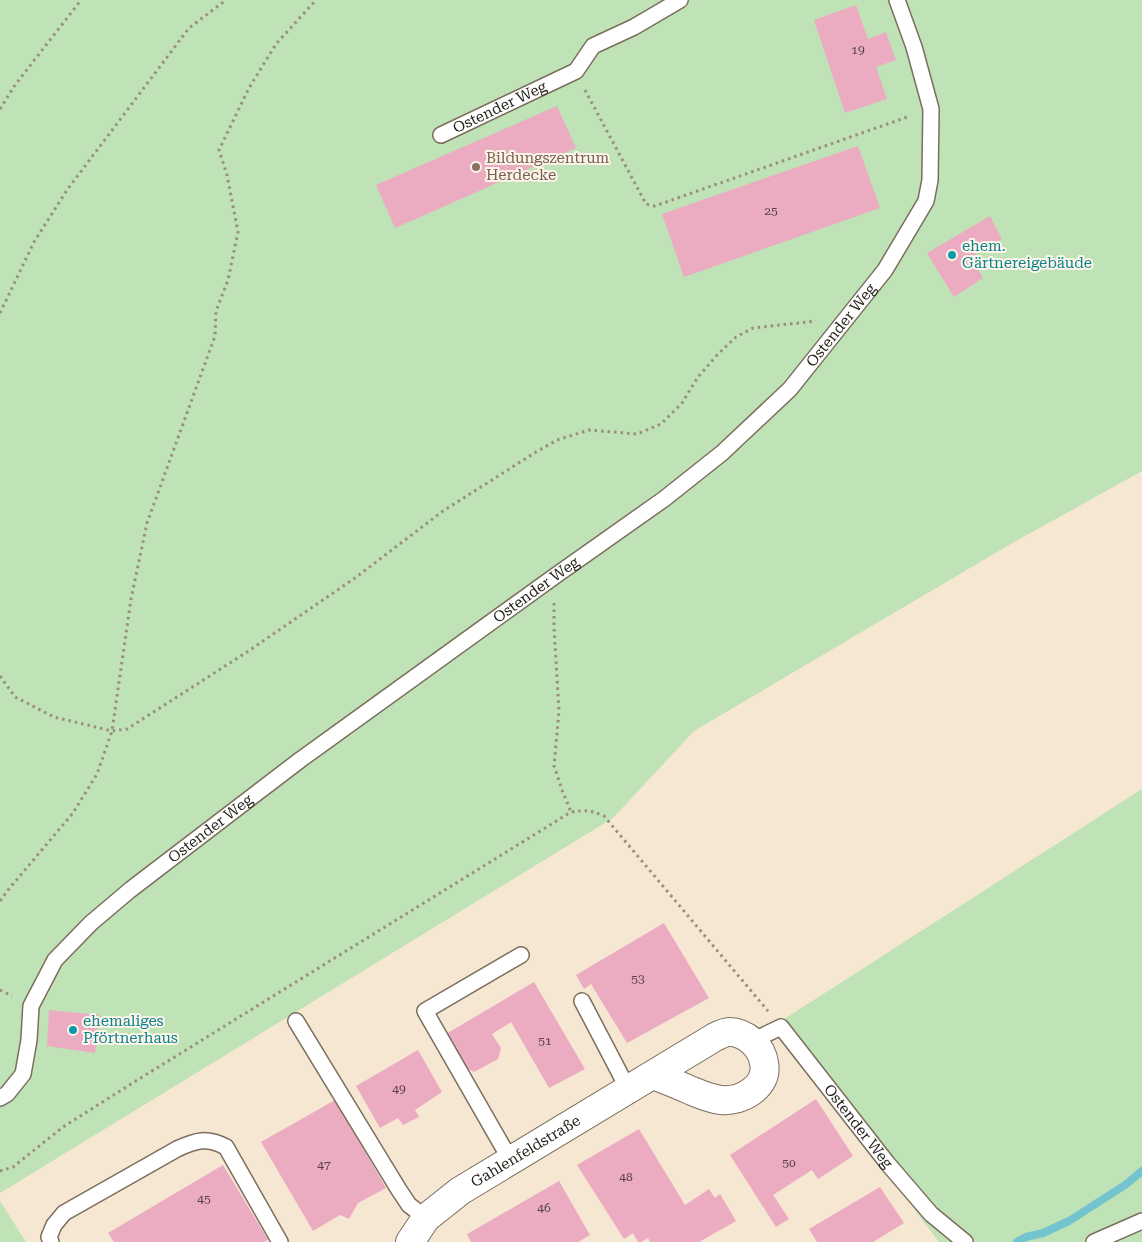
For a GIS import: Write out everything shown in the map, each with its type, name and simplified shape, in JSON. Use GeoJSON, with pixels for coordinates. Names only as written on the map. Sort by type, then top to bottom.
{"type":"FeatureCollection","features":[{"type":"Feature","properties":{"kind":"street","name":"Gahlenfeldstraße"},"geometry":{"type":"LineString","coordinates":[[410,1242],[426,1218],[460,1191],[715,1037],[729,1032],[744,1035],[752,1041]]}},
{"type":"Feature","properties":{"kind":"street"},"geometry":{"type":"LineString","coordinates":[[653,1074],[710,1098],[723,1101],[736,1099],[748,1094],[758,1086],[763,1076],[765,1064],[760,1051],[752,1041]]}},
{"type":"Feature","properties":{"kind":"lane"},"geometry":{"type":"LineString","coordinates":[[576,71],[593,46],[680,0]]}},
{"type":"Feature","properties":{"kind":"lane","name":"Ostender Weg"},"geometry":{"type":"LineString","coordinates":[[0,1098],[7,1094],[24,1074],[31,1006],[55,960],[91,923],[138,884],[300,760],[664,499],[722,453],[790,388],[885,270],[926,201],[930,180],[931,109],[914,47],[897,0]]}},
{"type":"Feature","properties":{"kind":"lane","name":"Ostender Weg"},"geometry":{"type":"LineString","coordinates":[[441,135],[576,71]]}},
{"type":"Feature","properties":{"kind":"lane"},"geometry":{"type":"LineString","coordinates":[[511,1161],[425,1011],[521,955]]}},
{"type":"Feature","properties":{"kind":"lane"},"geometry":{"type":"LineString","coordinates":[[582,1001],[628,1089]]}},
{"type":"Feature","properties":{"kind":"lane"},"geometry":{"type":"LineString","coordinates":[[296,1021],[399,1190],[409,1205],[426,1218]]}},
{"type":"Feature","properties":{"kind":"lane"},"geometry":{"type":"LineString","coordinates":[[752,1041],[782,1027]]}},
{"type":"Feature","properties":{"kind":"lane","name":"Ostender Weg"},"geometry":{"type":"LineString","coordinates":[[782,1027],[888,1164],[931,1214],[965,1242]]}},
{"type":"Feature","properties":{"kind":"lane"},"geometry":{"type":"LineString","coordinates":[[51,1242],[49,1237],[54,1225],[64,1213],[191,1142],[205,1140],[217,1142],[226,1147],[280,1242]]}},
{"type":"Feature","properties":{"kind":"lane"},"geometry":{"type":"LineString","coordinates":[[1094,1242],[1142,1221]]}},
{"type":"Feature","properties":{"kind":"path"},"geometry":{"type":"LineString","coordinates":[[0,109],[15,85],[80,0]]}},
{"type":"Feature","properties":{"kind":"path"},"geometry":{"type":"LineString","coordinates":[[0,313],[34,242],[67,190],[189,28],[226,0]]}},
{"type":"Feature","properties":{"kind":"path"},"geometry":{"type":"LineString","coordinates":[[0,901],[73,813],[97,774],[112,731],[130,599],[147,523],[215,336],[216,311],[228,280],[238,232],[227,175],[219,150],[249,88],[276,44],[316,0]]}},
{"type":"Feature","properties":{"kind":"path"},"geometry":{"type":"LineString","coordinates":[[576,71],[646,204],[655,206],[931,109]]}},
{"type":"Feature","properties":{"kind":"path"},"geometry":{"type":"LineString","coordinates":[[0,676],[15,696],[54,717],[112,731],[127,729],[247,652],[355,578],[442,511],[557,440],[589,430],[637,434],[661,424],[682,403],[698,377],[736,337],[753,328],[848,317]]}},
{"type":"Feature","properties":{"kind":"path"},"geometry":{"type":"LineString","coordinates":[[555,576],[554,628],[559,711],[554,766],[571,812]]}},
{"type":"Feature","properties":{"kind":"path"},"geometry":{"type":"LineString","coordinates":[[0,1171],[13,1167],[63,1126],[571,812],[592,811],[604,816],[782,1027]]}},
{"type":"Feature","properties":{"kind":"green space"},"geometry":{"type":"Polygon","coordinates":[[[0,0],[1142,0],[1142,471],[1009,545],[694,731],[613,818],[0,1193],[0,0]]]}},
{"type":"Feature","properties":{"kind":"green space"},"geometry":{"type":"Polygon","coordinates":[[[1142,789],[1142,1242],[939,1242],[775,1025],[1142,789]]]}},
{"type":"Feature","properties":{"kind":"green space"},"geometry":{"type":"Polygon","coordinates":[[[0,1201],[26,1242],[0,1242],[0,1201]]]}},
{"type":"Feature","properties":{"kind":"building"},"geometry":{"type":"Polygon","coordinates":[[[856,5],[868,39],[886,32],[896,60],[876,67],[887,99],[845,113],[814,20],[856,5]]]}},
{"type":"Feature","properties":{"kind":"building","name":"Bildungszentrum Herdecke"},"geometry":{"type":"Polygon","coordinates":[[[557,106],[576,148],[395,228],[376,185],[557,106]]]}},
{"type":"Feature","properties":{"kind":"building"},"geometry":{"type":"Polygon","coordinates":[[[858,146],[880,208],[684,277],[662,214],[858,146]]]}},
{"type":"Feature","properties":{"kind":"building","name":"ehem. Gärtnereigebäude"},"geometry":{"type":"Polygon","coordinates":[[[990,216],[1002,239],[971,257],[983,278],[954,297],[927,253],[990,216]]]}},
{"type":"Feature","properties":{"kind":"building"},"geometry":{"type":"Polygon","coordinates":[[[664,923],[709,998],[627,1043],[591,984],[584,989],[576,975],[664,923]]]}},
{"type":"Feature","properties":{"kind":"building"},"geometry":{"type":"Polygon","coordinates":[[[534,982],[585,1069],[549,1088],[511,1022],[492,1034],[501,1048],[498,1059],[474,1072],[467,1068],[446,1034],[534,982]]]}},
{"type":"Feature","properties":{"kind":"building","name":"ehemaliges Pförtnerhaus"},"geometry":{"type":"Polygon","coordinates":[[[49,1010],[99,1015],[95,1053],[47,1046],[49,1010]]]}},
{"type":"Feature","properties":{"kind":"building"},"geometry":{"type":"Polygon","coordinates":[[[418,1050],[442,1092],[415,1110],[419,1117],[403,1125],[398,1118],[380,1128],[356,1086],[418,1050]]]}},
{"type":"Feature","properties":{"kind":"building"},"geometry":{"type":"Polygon","coordinates":[[[816,1099],[853,1156],[818,1179],[812,1170],[773,1195],[789,1219],[776,1227],[730,1155],[816,1099]]]}},
{"type":"Feature","properties":{"kind":"building"},"geometry":{"type":"Polygon","coordinates":[[[335,1100],[386,1188],[358,1203],[349,1219],[340,1215],[313,1231],[261,1142],[335,1100]]]}},
{"type":"Feature","properties":{"kind":"building"},"geometry":{"type":"Polygon","coordinates":[[[639,1129],[685,1205],[709,1189],[715,1198],[720,1194],[736,1221],[699,1242],[650,1242],[648,1238],[638,1242],[633,1233],[624,1239],[577,1165],[639,1129]]]}},
{"type":"Feature","properties":{"kind":"building"},"geometry":{"type":"Polygon","coordinates":[[[223,1165],[268,1240],[264,1242],[114,1242],[108,1233],[223,1165]]]}},
{"type":"Feature","properties":{"kind":"building"},"geometry":{"type":"Polygon","coordinates":[[[559,1181],[590,1235],[578,1242],[471,1242],[467,1234],[559,1181]]]}},
{"type":"Feature","properties":{"kind":"building"},"geometry":{"type":"Polygon","coordinates":[[[880,1187],[904,1223],[873,1242],[817,1242],[809,1229],[880,1187]]]}},
{"type":"Feature","properties":{"kind":"waterway"},"geometry":{"type":"LineString","coordinates":[[1017,1242],[1069,1221],[1125,1185],[1142,1171]]}},
{"type":"Feature","properties":{"kind":"place","name":"Bildungszentrum Herdecke"},"geometry":{"type":"Point","coordinates":[476,167]}},
{"type":"Feature","properties":{"kind":"place","name":"ehem. Gärtnereigebäude"},"geometry":{"type":"Point","coordinates":[952,255]}},
{"type":"Feature","properties":{"kind":"place","name":"ehemaliges Pförtnerhaus"},"geometry":{"type":"Point","coordinates":[73,1030]}}]}
